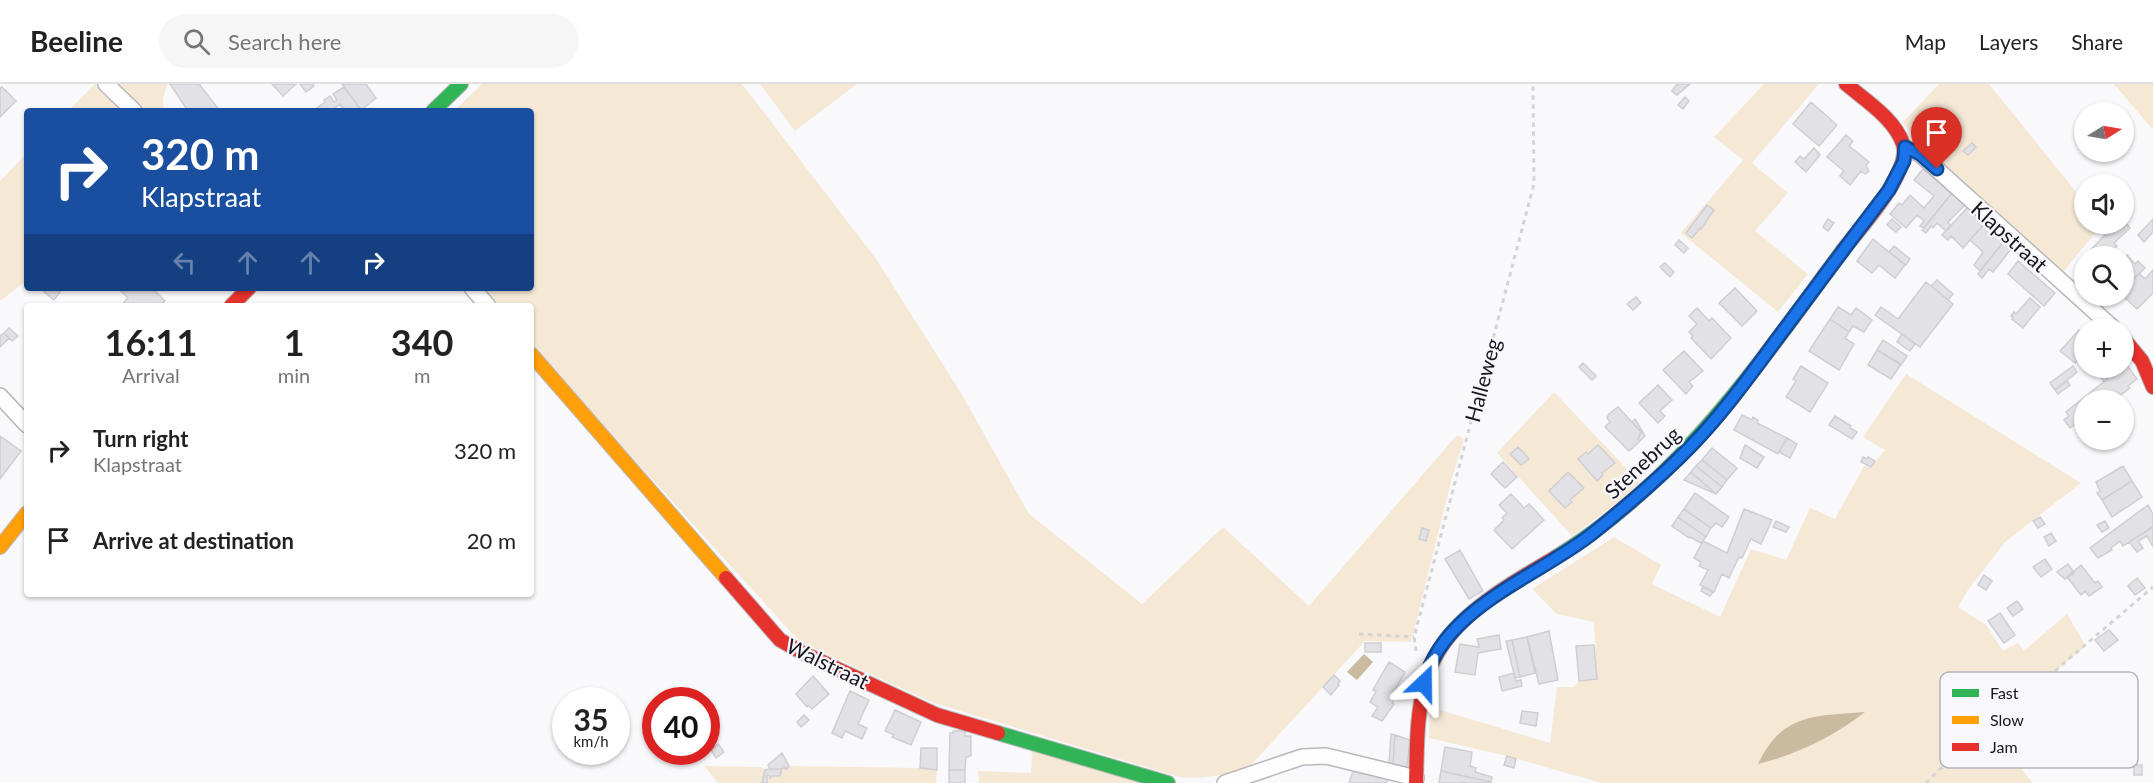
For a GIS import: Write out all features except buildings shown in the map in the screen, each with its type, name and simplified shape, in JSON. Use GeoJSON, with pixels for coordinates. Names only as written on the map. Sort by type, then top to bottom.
{"type":"FeatureCollection","features":[{"type":"Feature","properties":{"kind":"street"},"geometry":{"type":"LineString","coordinates":[[106,84],[131,108]]}},
{"type":"Feature","properties":{"kind":"street"},"geometry":{"type":"LineString","coordinates":[[436,108],[461,84]]}},
{"type":"Feature","properties":{"kind":"street"},"geometry":{"type":"LineString","coordinates":[[1846,84],[1899,133],[1905,147]]}},
{"type":"Feature","properties":{"kind":"street","name":"Klapstraat"},"geometry":{"type":"LineString","coordinates":[[1905,147],[1920,154],[2102,318]]}},
{"type":"Feature","properties":{"kind":"street","name":"Stenebrug"},"geometry":{"type":"LineString","coordinates":[[1416,781],[1421,696],[1427,670],[1450,635],[1482,604],[1589,536],[1641,495],[1693,444],[1736,394],[1889,190],[1904,161],[1905,147]]}},
{"type":"Feature","properties":{"kind":"street"},"geometry":{"type":"LineString","coordinates":[[234,303],[246,291]]}},
{"type":"Feature","properties":{"kind":"street"},"geometry":{"type":"LineString","coordinates":[[475,291],[485,303]]}},
{"type":"Feature","properties":{"kind":"street"},"geometry":{"type":"LineString","coordinates":[[2134,348],[2148,368],[2153,387]]}},
{"type":"Feature","properties":{"kind":"street","name":"Walstraat"},"geometry":{"type":"LineString","coordinates":[[534,357],[780,640],[803,653],[937,715],[1168,783]]}},
{"type":"Feature","properties":{"kind":"street"},"geometry":{"type":"LineString","coordinates":[[0,396],[24,422]]}},
{"type":"Feature","properties":{"kind":"street"},"geometry":{"type":"LineString","coordinates":[[0,547],[24,517]]}},
{"type":"Feature","properties":{"kind":"street"},"geometry":{"type":"LineString","coordinates":[[1225,783],[1302,757],[1326,756],[1416,781]]}},
{"type":"Feature","properties":{"kind":"path","name":"Halleweg"},"geometry":{"type":"LineString","coordinates":[[1414,637],[1534,184],[1533,84]]}},
{"type":"Feature","properties":{"kind":"path"},"geometry":{"type":"LineString","coordinates":[[2054,672],[2153,587]]}},
{"type":"Feature","properties":{"kind":"path"},"geometry":{"type":"LineString","coordinates":[[1359,634],[1414,637],[1418,658],[1427,670]]}},
{"type":"Feature","properties":{"kind":"path"},"geometry":{"type":"LineString","coordinates":[[1926,783],[1941,768]]}},
{"type":"Feature","properties":{"kind":"shaded area"},"geometry":{"type":"Polygon","coordinates":[[[95,84],[102,84],[125,108],[71,108],[95,84]]]}},
{"type":"Feature","properties":{"kind":"shaded area"},"geometry":{"type":"Polygon","coordinates":[[[111,84],[167,84],[163,100],[164,108],[135,108],[111,84]]]}},
{"type":"Feature","properties":{"kind":"shaded area"},"geometry":{"type":"Polygon","coordinates":[[[482,84],[742,84],[876,259],[961,393],[1029,514],[1142,604],[1223,527],[1309,606],[1457,435],[1464,439],[1411,642],[1365,641],[1252,764],[1216,776],[1189,778],[1179,777],[934,703],[800,642],[534,345],[534,303],[496,303],[486,291],[534,291],[534,108],[457,108],[482,84]]]}},
{"type":"Feature","properties":{"kind":"shaded area"},"geometry":{"type":"Polygon","coordinates":[[[760,84],[857,84],[795,131],[760,84]]]}},
{"type":"Feature","properties":{"kind":"shaded area"},"geometry":{"type":"Polygon","coordinates":[[[1764,84],[1819,84],[1752,163],[1788,193],[1755,231],[1808,274],[1778,312],[1681,233],[1743,160],[1714,137],[1764,84]]]}},
{"type":"Feature","properties":{"kind":"shaded area"},"geometry":{"type":"Polygon","coordinates":[[[1939,84],[1989,84],[2074,189],[2074,234],[2094,234],[2084,246],[2074,246],[2074,259],[2062,273],[1932,161],[1923,144],[1902,123],[1939,84]]]}},
{"type":"Feature","properties":{"kind":"shaded area"},"geometry":{"type":"Polygon","coordinates":[[[2114,84],[2153,84],[2153,130],[2134,108],[2134,102],[2129,102],[2114,84]]]}},
{"type":"Feature","properties":{"kind":"shaded area"},"geometry":{"type":"Polygon","coordinates":[[[24,156],[24,282],[0,301],[0,181],[24,156]]]}},
{"type":"Feature","properties":{"kind":"shaded area"},"geometry":{"type":"Polygon","coordinates":[[[1906,374],[2081,483],[2005,542],[1968,590],[1958,607],[1986,625],[2003,651],[2018,643],[2024,651],[2067,614],[2086,646],[2055,672],[1940,672],[1940,768],[2020,768],[2033,783],[1601,783],[1507,756],[1429,738],[1430,707],[1550,743],[1557,687],[1574,687],[1579,681],[1597,679],[1594,622],[1557,614],[1532,589],[1614,537],[1661,565],[1652,584],[1720,617],[1751,549],[1786,560],[1810,508],[1835,519],[1864,466],[1871,467],[1885,450],[1863,437],[1906,374]],[[1854,720],[1758,763],[1796,752],[1854,720]]]}},
{"type":"Feature","properties":{"kind":"shaded area"},"geometry":{"type":"Polygon","coordinates":[[[1554,392],[1642,485],[1572,536],[1497,453],[1554,392]]]}},
{"type":"Feature","properties":{"kind":"shaded area"},"geometry":{"type":"Polygon","coordinates":[[[1364,654],[1373,662],[1357,680],[1347,672],[1364,654]]]}},
{"type":"Feature","properties":{"kind":"shaded area"},"geometry":{"type":"Polygon","coordinates":[[[1865,712],[1814,744],[1758,764],[1767,747],[1789,726],[1816,717],[1865,712]]]}},
{"type":"Feature","properties":{"kind":"shaded area"},"geometry":{"type":"Polygon","coordinates":[[[1032,749],[1145,783],[979,783],[978,771],[1031,773],[1032,749]]]}},
{"type":"Feature","properties":{"kind":"shaded area"},"geometry":{"type":"Polygon","coordinates":[[[704,766],[762,767],[765,770],[785,767],[787,769],[789,766],[937,770],[936,783],[718,783],[704,766]]]}},
{"type":"Feature","properties":{"kind":"traffic: fast"},"geometry":{"type":"LineString","coordinates":[[436,108],[461,84]]}},
{"type":"Feature","properties":{"kind":"traffic: fast"},"geometry":{"type":"LineString","coordinates":[[1556,557],[1600,527],[1679,457],[1748,378],[1843,250]]}},
{"type":"Feature","properties":{"kind":"traffic: fast"},"geometry":{"type":"LineString","coordinates":[[998,733],[1168,783]]}},
{"type":"Feature","properties":{"kind":"traffic: slow"},"geometry":{"type":"LineString","coordinates":[[534,357],[726,578]]}},
{"type":"Feature","properties":{"kind":"traffic: slow"},"geometry":{"type":"LineString","coordinates":[[0,547],[24,517]]}},
{"type":"Feature","properties":{"kind":"traffic: jam"},"geometry":{"type":"LineString","coordinates":[[1843,250],[1883,199],[1900,169],[1904,156],[1903,144],[1893,126],[1879,111],[1846,84]]}},
{"type":"Feature","properties":{"kind":"traffic: jam"},"geometry":{"type":"LineString","coordinates":[[234,303],[246,291]]}},
{"type":"Feature","properties":{"kind":"traffic: jam"},"geometry":{"type":"LineString","coordinates":[[2134,351],[2142,361],[2153,387]]}},
{"type":"Feature","properties":{"kind":"traffic: jam"},"geometry":{"type":"LineString","coordinates":[[1416,783],[1421,703],[1435,656],[1463,621],[1480,606],[1556,557]]}},
{"type":"Feature","properties":{"kind":"traffic: jam"},"geometry":{"type":"LineString","coordinates":[[726,578],[780,640],[803,653],[937,715],[998,733]]}},
{"type":"Feature","properties":{"kind":"route"},"geometry":{"type":"LineString","coordinates":[[1424,683],[1427,670],[1440,648],[1482,604],[1589,536],[1641,495],[1693,444],[1736,394],[1889,190],[1904,161],[1905,147],[1920,154],[1937,169]]}}]}
